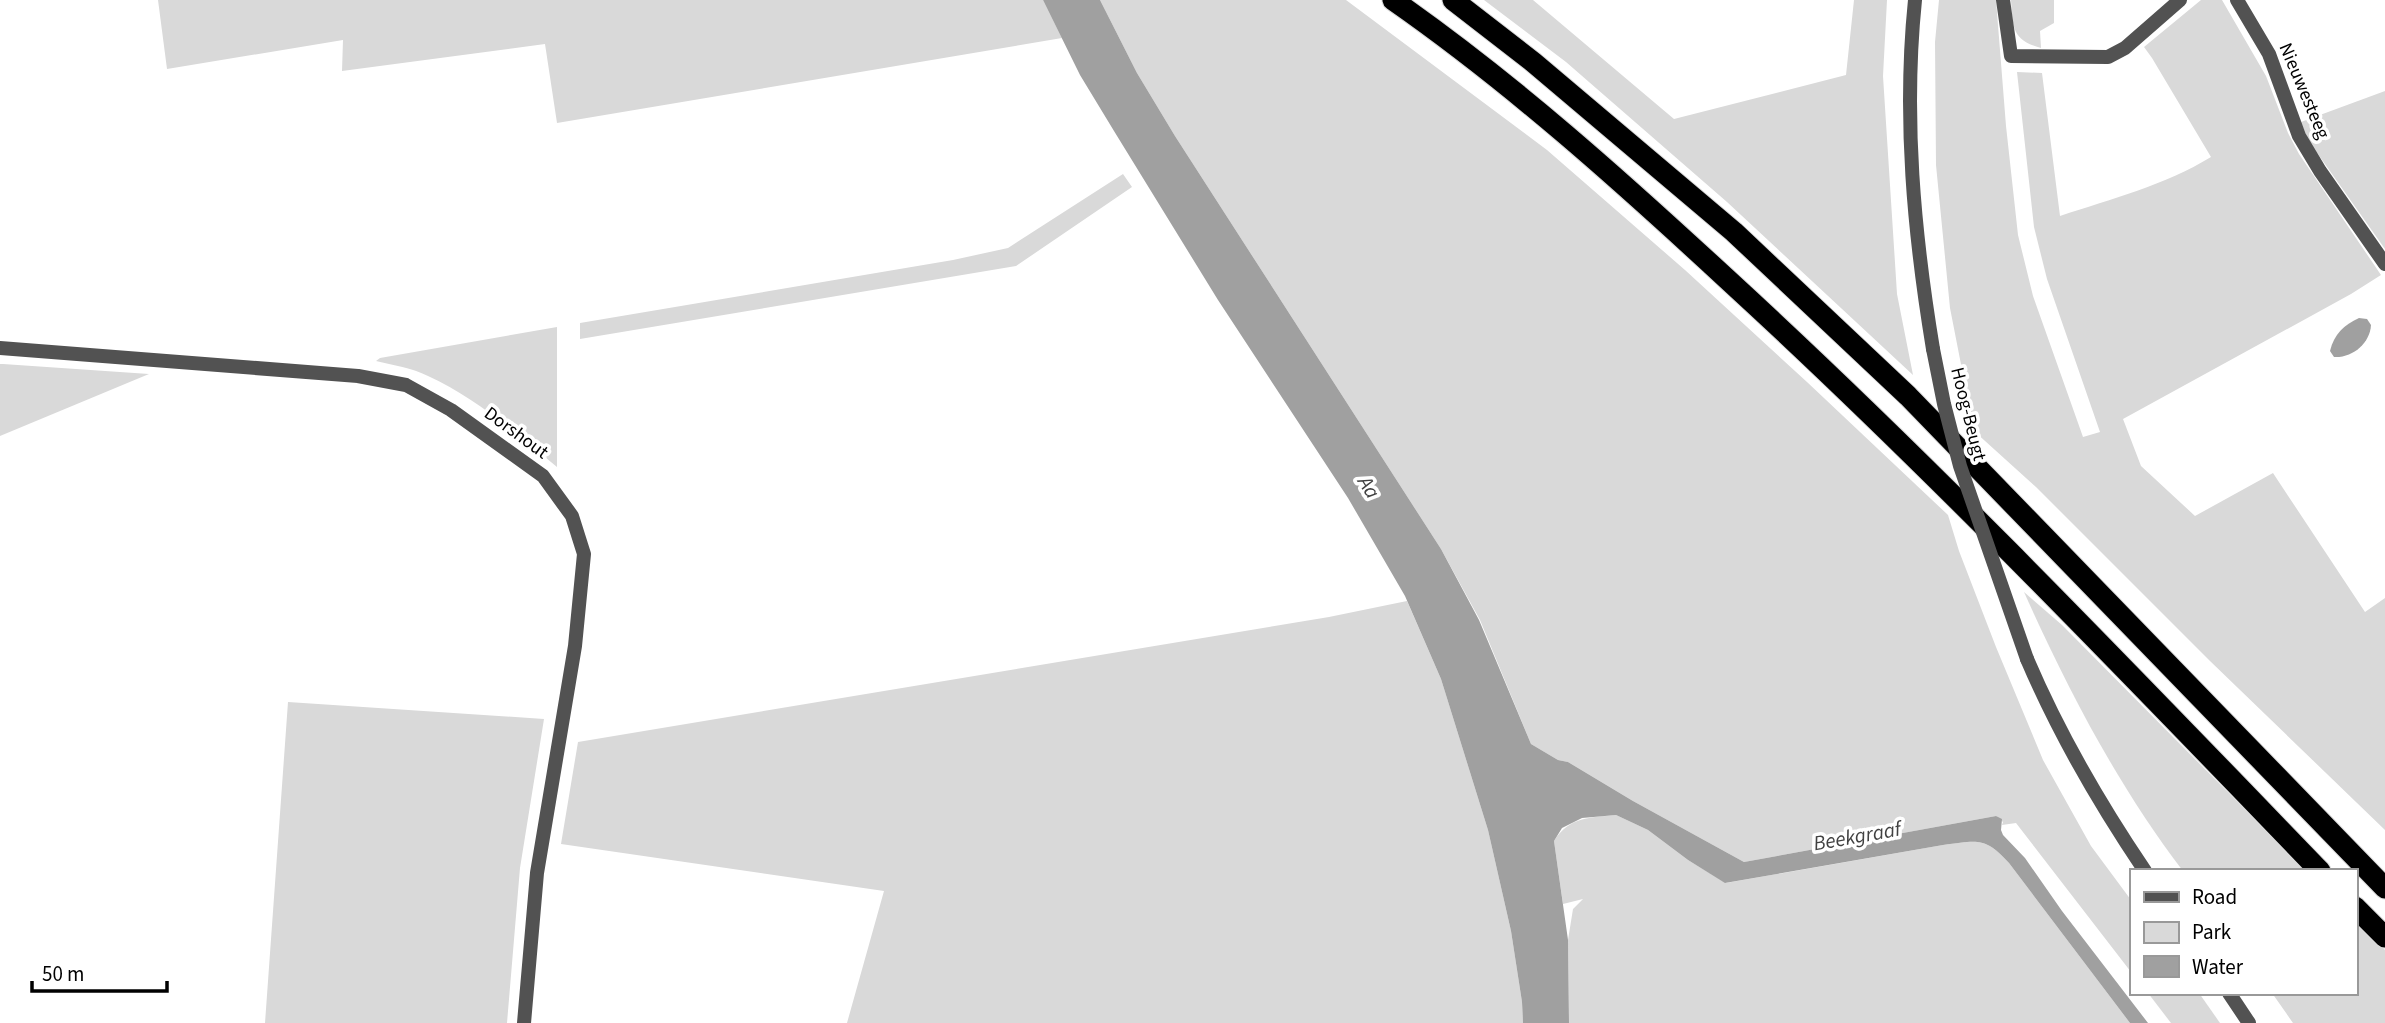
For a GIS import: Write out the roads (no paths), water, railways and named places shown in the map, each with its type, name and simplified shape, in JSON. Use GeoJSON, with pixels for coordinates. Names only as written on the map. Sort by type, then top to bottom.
{"type":"FeatureCollection","features":[{"type":"Feature","properties":{"kind":"highway"},"geometry":{"type":"LineString","coordinates":[[1393,0],[1520,97],[1634,193],[1804,349],[2012,554],[2318,869]]}},
{"type":"Feature","properties":{"kind":"highway"},"geometry":{"type":"LineString","coordinates":[[1453,0],[1533,62],[1734,232],[1908,396],[2385,888]]}},
{"type":"Feature","properties":{"kind":"highway"},"geometry":{"type":"LineString","coordinates":[[2357,909],[2385,937]]}},
{"type":"Feature","properties":{"kind":"street","name":"Hoog-Beugt"},"geometry":{"type":"LineString","coordinates":[[1915,0],[1910,124],[1914,214],[1933,349],[1960,466],[2027,659],[2048,709],[2104,810],[2144,869]]}},
{"type":"Feature","properties":{"kind":"street"},"geometry":{"type":"LineString","coordinates":[[2003,0],[2011,57],[2108,57],[2125,48],[2180,0]]}},
{"type":"Feature","properties":{"kind":"street","name":"Nieuwesteeg"},"geometry":{"type":"LineString","coordinates":[[2237,0],[2269,54],[2299,136],[2385,264]]}},
{"type":"Feature","properties":{"kind":"street","name":"Dorshout"},"geometry":{"type":"LineString","coordinates":[[0,348],[358,376],[406,384],[451,410],[543,477],[572,516],[584,554],[575,646],[537,873],[524,1023]]}},
{"type":"Feature","properties":{"kind":"street"},"geometry":{"type":"LineString","coordinates":[[2230,995],[2249,1023]]}},
{"type":"Feature","properties":{"kind":"water","name":"Aa"},"geometry":{"type":"Polygon","coordinates":[[[1043,0],[1100,0],[1137,73],[1175,136],[1441,549],[1479,620],[1531,744],[1558,760],[1568,762],[1744,862],[1996,816],[2002,819],[2003,835],[2025,858],[2148,1023],[2130,1023],[2009,863],[1986,844],[1973,842],[1943,845],[1725,883],[1648,830],[1616,815],[1582,818],[1562,828],[1554,841],[1568,940],[1569,1023],[1523,1023],[1511,931],[1488,830],[1441,679],[1405,596],[1348,498],[1218,300],[1114,131],[1080,75],[1043,0]]]}},
{"type":"Feature","properties":{"kind":"water"},"geometry":{"type":"Polygon","coordinates":[[[2359,318],[2367,319],[2371,325],[2364,343],[2348,355],[2334,357],[2330,351],[2337,335],[2359,318]]]}},
{"type":"Feature","properties":{"kind":"water label","name":"Beekgraaf"},"geometry":{"type":"Point","coordinates":[1857,836]}}]}
